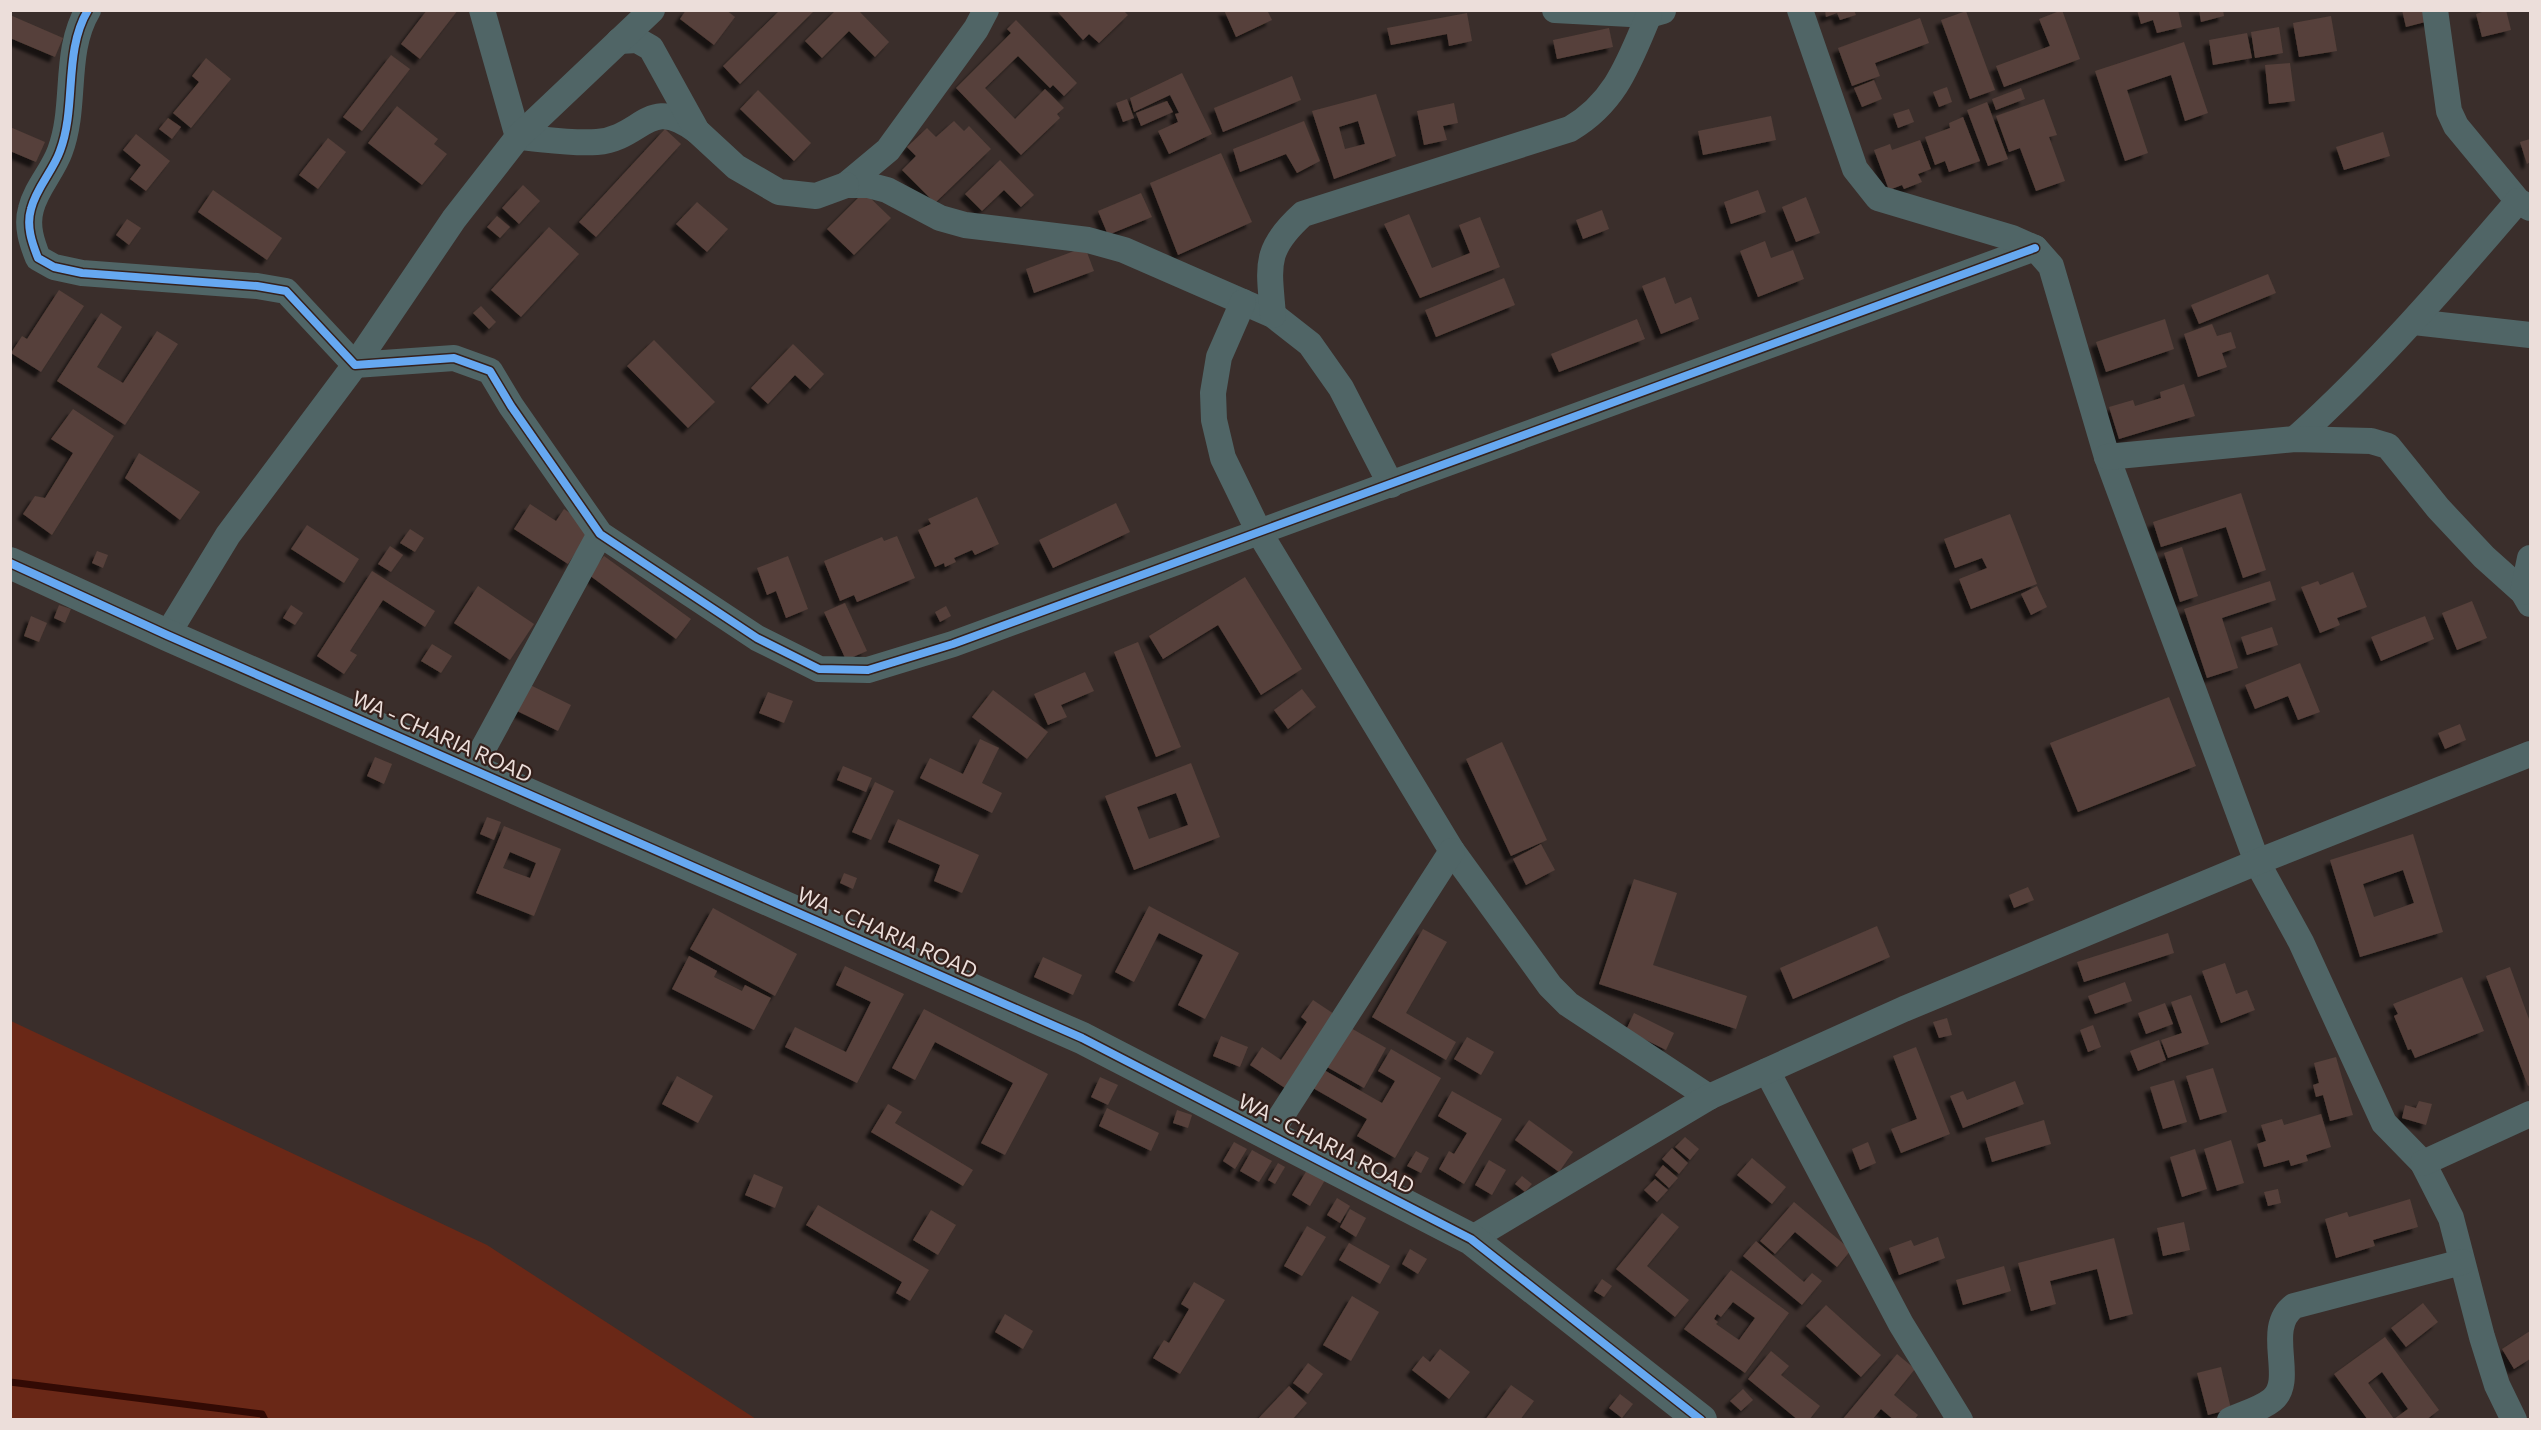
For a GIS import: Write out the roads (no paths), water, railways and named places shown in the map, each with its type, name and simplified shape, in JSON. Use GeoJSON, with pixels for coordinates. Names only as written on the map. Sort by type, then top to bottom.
{"type":"FeatureCollection","features":[{"type":"Feature","properties":{"kind":"street"},"geometry":{"type":"LineString","coordinates":[[88,10],[73,55],[68,113],[60,151],[30,209],[30,238],[38,258],[54,267],[82,273],[257,286],[285,291],[356,365]]}},
{"type":"Feature","properties":{"kind":"street"},"geometry":{"type":"LineString","coordinates":[[482,10],[518,137]]}},
{"type":"Feature","properties":{"kind":"street"},"geometry":{"type":"LineString","coordinates":[[167,635],[228,535],[356,365],[454,219],[518,137],[652,10]]}},
{"type":"Feature","properties":{"kind":"street"},"geometry":{"type":"LineString","coordinates":[[518,137],[597,142],[624,136],[646,120],[659,116],[674,116],[697,131],[736,167],[779,192],[816,196],[846,185],[888,150],[976,29],[986,10]]}},
{"type":"Feature","properties":{"kind":"street"},"geometry":{"type":"LineString","coordinates":[[1273,315],[1269,266],[1273,251],[1283,231],[1303,214],[1570,129],[1593,116],[1611,94],[1656,13],[1555,10]]}},
{"type":"Feature","properties":{"kind":"street"},"geometry":{"type":"LineString","coordinates":[[1800,10],[1855,169],[1878,198],[2012,238],[2035,248],[2051,266],[2107,457],[2257,862],[2301,942],[2384,1123],[2423,1163],[2451,1218],[2497,1385],[2514,1419]]}},
{"type":"Feature","properties":{"kind":"street"},"geometry":{"type":"LineString","coordinates":[[2295,439],[2348,392],[2524,205],[2456,126],[2449,111],[2435,10]]}},
{"type":"Feature","properties":{"kind":"street"},"geometry":{"type":"LineString","coordinates":[[619,41],[637,40],[651,48],[697,131]]}},
{"type":"Feature","properties":{"kind":"street"},"geometry":{"type":"LineString","coordinates":[[846,185],[868,185],[887,190],[940,218],[965,225],[1088,240],[1124,250],[1273,315],[1310,344],[1341,388],[1391,485]]}},
{"type":"Feature","properties":{"kind":"street"},"geometry":{"type":"LineString","coordinates":[[356,365],[454,358],[490,371],[511,406],[600,534],[757,638],[819,669],[868,670],[952,644],[2035,248]]}},
{"type":"Feature","properties":{"kind":"street"},"geometry":{"type":"LineString","coordinates":[[1243,302],[1219,357],[1213,393],[1214,420],[1223,458],[1259,532],[1452,851],[1550,986],[1568,1004],[1709,1097]]}},
{"type":"Feature","properties":{"kind":"street"},"geometry":{"type":"LineString","coordinates":[[2414,322],[2530,335]]}},
{"type":"Feature","properties":{"kind":"street"},"geometry":{"type":"LineString","coordinates":[[2107,457],[2295,439],[2371,441],[2388,446],[2438,508],[2527,598]]}},
{"type":"Feature","properties":{"kind":"street"},"geometry":{"type":"LineString","coordinates":[[472,770],[600,534]]}},
{"type":"Feature","properties":{"kind":"street"},"geometry":{"type":"LineString","coordinates":[[2527,598],[2530,558]]}},
{"type":"Feature","properties":{"kind":"street","name":"WA - CHARIA ROAD"},"geometry":{"type":"LineString","coordinates":[[10,563],[167,635],[1082,1038],[1471,1239],[1701,1419]]}},
{"type":"Feature","properties":{"kind":"street"},"geometry":{"type":"LineString","coordinates":[[1471,1239],[1709,1097],[1904,1009],[2257,862],[2530,754]]}},
{"type":"Feature","properties":{"kind":"street"},"geometry":{"type":"LineString","coordinates":[[1269,1135],[1452,851]]}},
{"type":"Feature","properties":{"kind":"street"},"geometry":{"type":"LineString","coordinates":[[1767,1071],[1901,1324],[1960,1419]]}},
{"type":"Feature","properties":{"kind":"street"},"geometry":{"type":"LineString","coordinates":[[2423,1163],[2530,1114]]}},
{"type":"Feature","properties":{"kind":"street"},"geometry":{"type":"LineString","coordinates":[[2230,1419],[2274,1399],[2281,1384],[2280,1327],[2284,1313],[2294,1306],[2462,1262]]}},
{"type":"Feature","properties":{"kind":"waterway"},"geometry":{"type":"LineString","coordinates":[[10,1382],[262,1414],[265,1420]]}}]}
